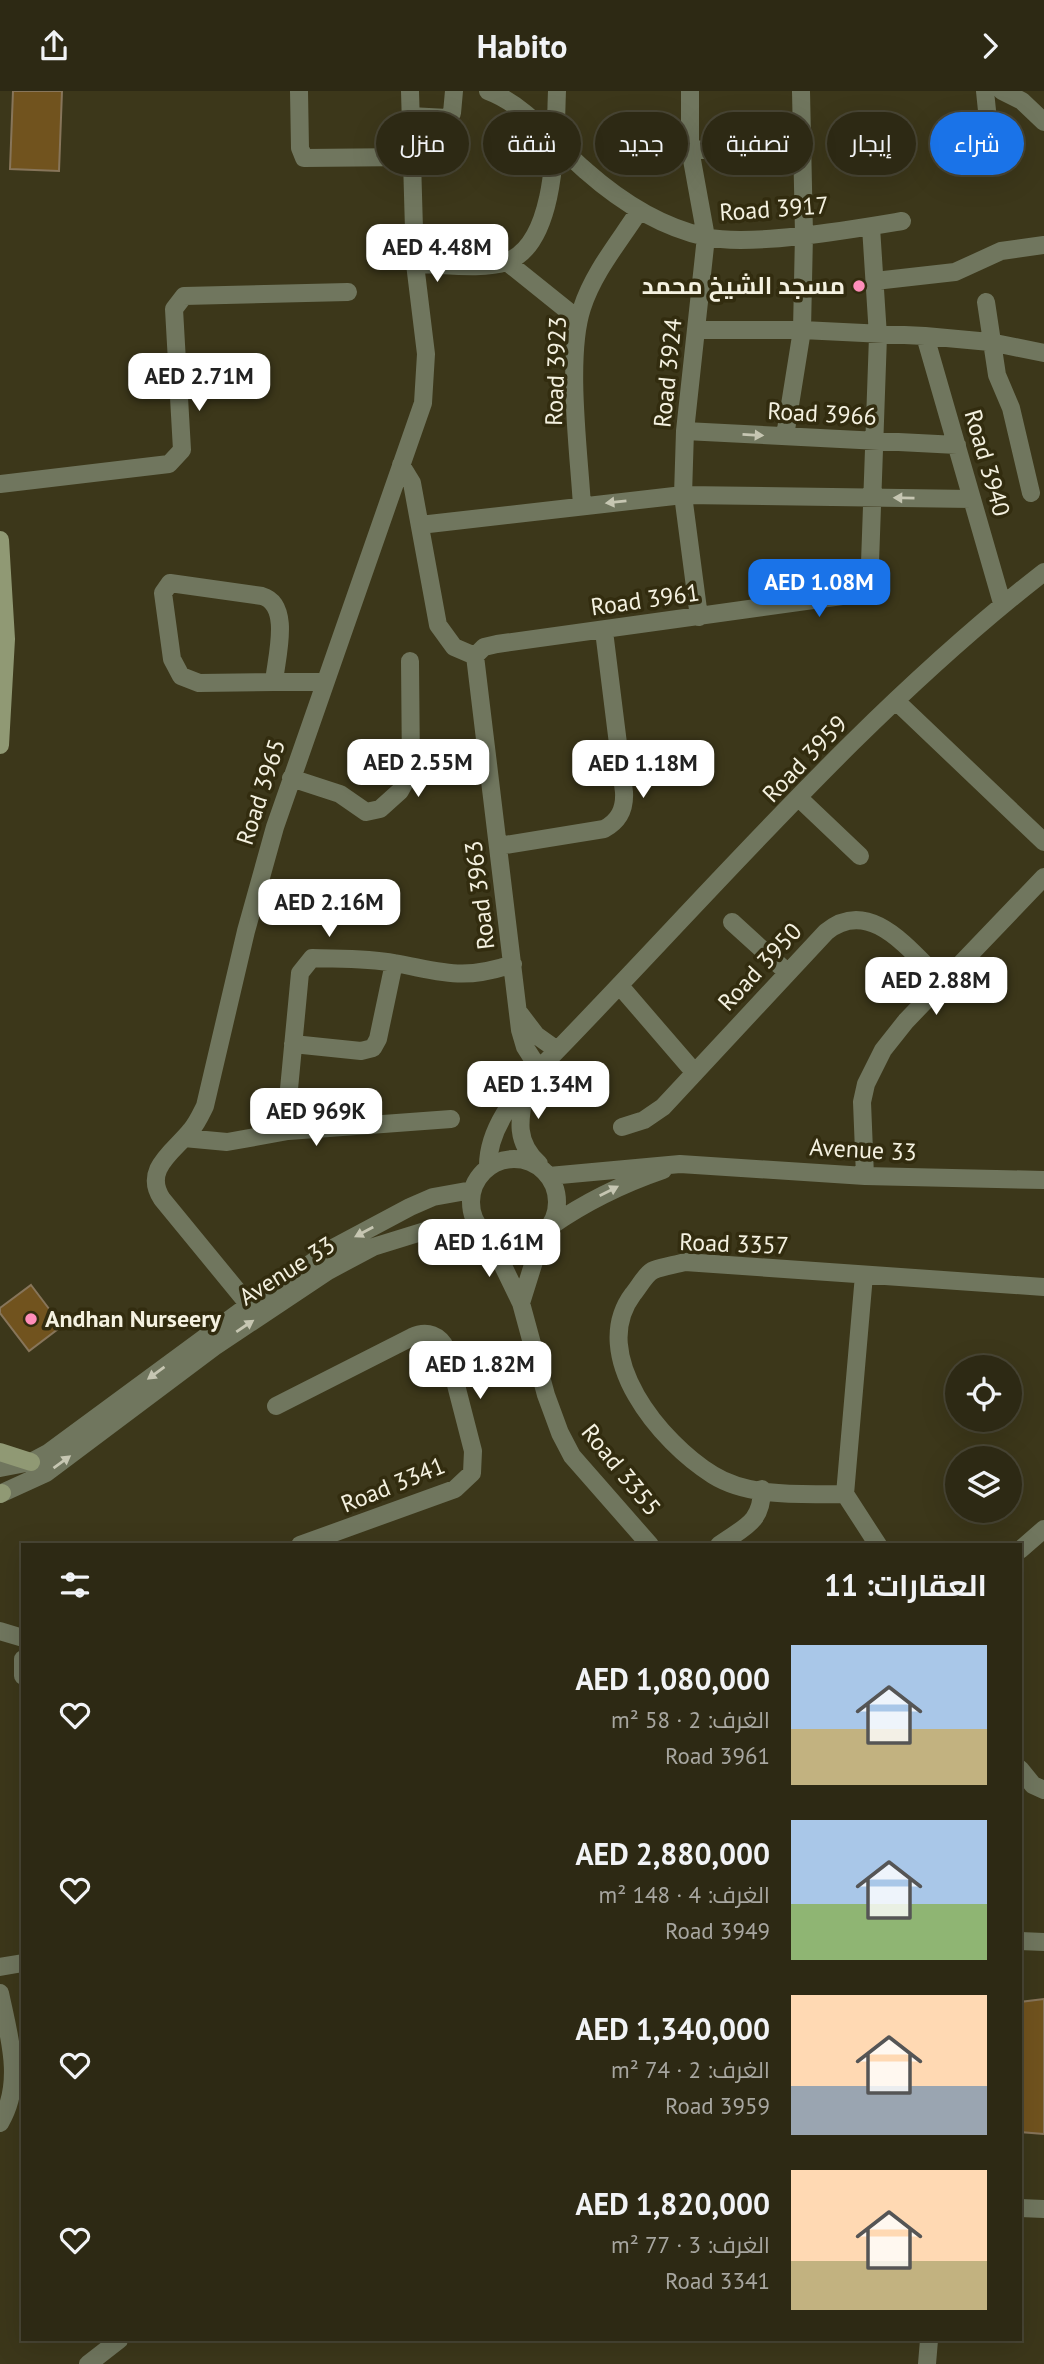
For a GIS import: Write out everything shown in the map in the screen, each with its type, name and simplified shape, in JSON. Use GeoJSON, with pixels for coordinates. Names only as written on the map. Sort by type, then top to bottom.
{"type":"FeatureCollection","features":[{"type":"Feature","properties":{"kind":"main road"},"geometry":{"type":"LineString","coordinates":[[0,540],[6,639],[0,745]]}},
{"type":"Feature","properties":{"kind":"main road"},"geometry":{"type":"LineString","coordinates":[[0,1452],[31,1462]]}},
{"type":"Feature","properties":{"kind":"street"},"geometry":{"type":"LineString","coordinates":[[299,91],[300,148],[304,158],[376,157]]}},
{"type":"Feature","properties":{"kind":"street"},"geometry":{"type":"LineString","coordinates":[[410,91],[410,112]]}},
{"type":"Feature","properties":{"kind":"street"},"geometry":{"type":"LineString","coordinates":[[452,112],[454,91]]}},
{"type":"Feature","properties":{"kind":"street","name":"Road 3917"},"geometry":{"type":"LineString","coordinates":[[488,91],[519,106],[525,112]]}},
{"type":"Feature","properties":{"kind":"street"},"geometry":{"type":"LineString","coordinates":[[556,112],[557,91]]}},
{"type":"Feature","properties":{"kind":"street","name":"Road 3924"},"geometry":{"type":"LineString","coordinates":[[690,91],[690,149],[706,237],[685,432],[683,495],[699,617]]}},
{"type":"Feature","properties":{"kind":"street"},"geometry":{"type":"LineString","coordinates":[[801,91],[802,112]]}},
{"type":"Feature","properties":{"kind":"street"},"geometry":{"type":"LineString","coordinates":[[985,91],[987,112]]}},
{"type":"Feature","properties":{"kind":"street"},"geometry":{"type":"LineString","coordinates":[[1002,91],[1022,101],[1044,122]]}},
{"type":"Feature","properties":{"kind":"street"},"geometry":{"type":"LineString","coordinates":[[690,149],[702,150]]}},
{"type":"Feature","properties":{"kind":"street","name":"Road 3917"},"geometry":{"type":"LineString","coordinates":[[581,168],[607,190],[639,211],[706,237],[744,240],[902,221]]}},
{"type":"Feature","properties":{"kind":"street"},"geometry":{"type":"LineString","coordinates":[[411,175],[415,264],[426,354],[425,387],[419,419],[401,465],[412,483],[438,625],[454,647],[475,656]]}},
{"type":"Feature","properties":{"kind":"street"},"geometry":{"type":"LineString","coordinates":[[415,264],[507,262],[522,253],[537,235],[547,205],[551,175]]}},
{"type":"Feature","properties":{"kind":"street"},"geometry":{"type":"LineString","coordinates":[[785,436],[802,330],[803,175]]}},
{"type":"Feature","properties":{"kind":"street","name":"Road 3923"},"geometry":{"type":"LineString","coordinates":[[582,506],[575,391],[578,319],[602,267],[639,211]]}},
{"type":"Feature","properties":{"kind":"street","name":"Road 3961"},"geometry":{"type":"LineString","coordinates":[[475,656],[484,647],[497,644],[849,596],[862,590],[868,583],[874,498],[878,336],[871,226]]}},
{"type":"Feature","properties":{"kind":"street"},"geometry":{"type":"LineString","coordinates":[[874,281],[955,272],[1002,251],[1044,245]]}},
{"type":"Feature","properties":{"kind":"street"},"geometry":{"type":"LineString","coordinates":[[507,262],[578,319]]}},
{"type":"Feature","properties":{"kind":"street"},"geometry":{"type":"LineString","coordinates":[[0,484],[169,464],[177,458],[182,450],[174,309],[184,296],[348,292]]}},
{"type":"Feature","properties":{"kind":"street"},"geometry":{"type":"LineString","coordinates":[[986,302],[990,342],[999,384],[1011,408],[1031,493]]}},
{"type":"Feature","properties":{"kind":"street"},"geometry":{"type":"LineString","coordinates":[[698,330],[802,330],[878,336],[925,336],[990,342],[1044,353]]}},
{"type":"Feature","properties":{"kind":"street","name":"Road 3940"},"geometry":{"type":"LineString","coordinates":[[925,336],[1002,603]]}},
{"type":"Feature","properties":{"kind":"street","name":"Road 3966"},"geometry":{"type":"LineString","coordinates":[[685,432],[957,445]]}},
{"type":"Feature","properties":{"kind":"street","name":"Road 3965"},"geometry":{"type":"LineString","coordinates":[[249,1304],[158,1192],[158,1167],[184,1138],[205,1106],[253,905],[291,778],[401,465]]}},
{"type":"Feature","properties":{"kind":"street"},"geometry":{"type":"LineString","coordinates":[[420,525],[683,495],[972,499]]}},
{"type":"Feature","properties":{"kind":"street","name":"Road 3959"},"geometry":{"type":"LineString","coordinates":[[488,1168],[492,1137],[526,1084],[539,1069],[895,701],[1002,603],[1044,572]]}},
{"type":"Feature","properties":{"kind":"street"},"geometry":{"type":"LineString","coordinates":[[274,682],[280,615],[272,601],[262,596],[174,583],[164,587],[172,659],[181,676],[199,683],[323,682]]}},
{"type":"Feature","properties":{"kind":"street"},"geometry":{"type":"LineString","coordinates":[[499,846],[604,829],[612,825],[622,810],[624,792],[604,631]]}},
{"type":"Feature","properties":{"kind":"street","name":"Road 3963"},"geometry":{"type":"LineString","coordinates":[[475,656],[522,1038],[539,1069]]}},
{"type":"Feature","properties":{"kind":"street"},"geometry":{"type":"LineString","coordinates":[[291,778],[340,794],[366,812],[376,811],[400,791],[411,771],[410,661]]}},
{"type":"Feature","properties":{"kind":"street"},"geometry":{"type":"LineString","coordinates":[[895,701],[1044,842]]}},
{"type":"Feature","properties":{"kind":"street"},"geometry":{"type":"LineString","coordinates":[[800,799],[860,856]]}},
{"type":"Feature","properties":{"kind":"street"},"geometry":{"type":"LineString","coordinates":[[865,1176],[862,1120],[866,1084],[893,1035],[1044,877]]}},
{"type":"Feature","properties":{"kind":"street","name":"Road 3950"},"geometry":{"type":"LineString","coordinates":[[622,1127],[654,1114],[835,924],[858,918],[880,924],[943,982]]}},
{"type":"Feature","properties":{"kind":"street"},"geometry":{"type":"LineString","coordinates":[[732,922],[788,973]]}},
{"type":"Feature","properties":{"kind":"street"},"geometry":{"type":"LineString","coordinates":[[289,1089],[300,973],[304,964],[312,958],[394,963],[458,976],[490,972],[513,964]]}},
{"type":"Feature","properties":{"kind":"street"},"geometry":{"type":"LineString","coordinates":[[293,1044],[361,1051],[373,1048],[378,1039],[394,963]]}},
{"type":"Feature","properties":{"kind":"street"},"geometry":{"type":"LineString","coordinates":[[620,986],[695,1073]]}},
{"type":"Feature","properties":{"kind":"street"},"geometry":{"type":"LineString","coordinates":[[518,1011],[531,1030],[557,1051]]}},
{"type":"Feature","properties":{"kind":"street"},"geometry":{"type":"LineString","coordinates":[[521,1303],[558,1200],[544,1170],[523,1145],[519,1132],[526,1084]]}},
{"type":"Feature","properties":{"kind":"street"},"geometry":{"type":"LineString","coordinates":[[184,1138],[227,1142],[288,1131],[451,1119]]}},
{"type":"Feature","properties":{"kind":"street"},"geometry":{"type":"LineString","coordinates":[[544,1170],[513,1159],[488,1168],[472,1191],[471,1204],[485,1234],[516,1246],[546,1231]]}},
{"type":"Feature","properties":{"kind":"street","name":"Avenue 33"},"geometry":{"type":"LineString","coordinates":[[546,1231],[582,1205],[619,1186],[680,1164]]}},
{"type":"Feature","properties":{"kind":"street","name":"Avenue 33"},"geometry":{"type":"LineString","coordinates":[[544,1170],[680,1164],[865,1176],[1044,1180]]}},
{"type":"Feature","properties":{"kind":"street","name":"Avenue 33"},"geometry":{"type":"LineString","coordinates":[[0,1468],[31,1462],[48,1453],[249,1304],[335,1247],[410,1207],[433,1198],[472,1191]]}},
{"type":"Feature","properties":{"kind":"street","name":"Avenue 33"},"geometry":{"type":"LineString","coordinates":[[1,1494],[46,1473],[214,1347],[328,1271],[373,1247],[428,1230],[485,1234]]}},
{"type":"Feature","properties":{"kind":"street","name":"Road 3355"},"geometry":{"type":"LineString","coordinates":[[485,1234],[521,1303],[546,1395],[572,1456],[648,1543]]}},
{"type":"Feature","properties":{"kind":"street","name":"Road 3357"},"geometry":{"type":"LineString","coordinates":[[845,1494],[788,1495],[714,1476],[650,1419],[632,1390],[621,1358],[618,1332],[623,1307],[651,1271],[685,1262],[1044,1287]]}},
{"type":"Feature","properties":{"kind":"street"},"geometry":{"type":"LineString","coordinates":[[863,1275],[845,1494],[877,1543]]}},
{"type":"Feature","properties":{"kind":"street","name":"Road 3341"},"geometry":{"type":"LineString","coordinates":[[276,1406],[418,1334],[433,1335],[444,1344],[473,1451],[472,1473],[455,1489],[344,1539],[315,1543]]}},
{"type":"Feature","properties":{"kind":"street"},"geometry":{"type":"LineString","coordinates":[[722,1543],[755,1520],[762,1510],[762,1489]]}},
{"type":"Feature","properties":{"kind":"street"},"geometry":{"type":"LineString","coordinates":[[1022,1548],[1044,1529]]}},
{"type":"Feature","properties":{"kind":"street"},"geometry":{"type":"LineString","coordinates":[[0,1631],[21,1637]]}},
{"type":"Feature","properties":{"kind":"street"},"geometry":{"type":"LineString","coordinates":[[1022,1771],[1033,1785],[1044,1790]]}},
{"type":"Feature","properties":{"kind":"street"},"geometry":{"type":"LineString","coordinates":[[1022,1941],[1044,1942]]}},
{"type":"Feature","properties":{"kind":"street"},"geometry":{"type":"LineString","coordinates":[[0,1967],[21,1963]]}},
{"type":"Feature","properties":{"kind":"street"},"geometry":{"type":"LineString","coordinates":[[0,1993],[12,2050],[13,2082],[0,2123]]}},
{"type":"Feature","properties":{"kind":"street"},"geometry":{"type":"LineString","coordinates":[[1022,2208],[1044,2209]]}},
{"type":"Feature","properties":{"kind":"street"},"geometry":{"type":"LineString","coordinates":[[88,2364],[118,2341]]}},
{"type":"Feature","properties":{"kind":"street"},"geometry":{"type":"LineString","coordinates":[[927,2364],[929,2341]]}},
{"type":"Feature","properties":{"kind":"building"},"geometry":{"type":"Polygon","coordinates":[[[13,91],[62,91],[59,171],[10,169],[13,91]]]}},
{"type":"Feature","properties":{"kind":"building","name":"Andhan Nurseery"},"geometry":{"type":"Polygon","coordinates":[[[31,1285],[62,1326],[29,1351],[0,1313],[0,1308],[31,1285]]]}},
{"type":"Feature","properties":{"kind":"building"},"geometry":{"type":"Polygon","coordinates":[[[1044,1999],[1044,2134],[1022,2132],[1022,2002],[1044,1999]]]}},
{"type":"Feature","properties":{"kind":"place","name":"مسجد الشيخ محمد"},"geometry":{"type":"Point","coordinates":[859,286]}},
{"type":"Feature","properties":{"kind":"place","name":"Andhan Nurseery"},"geometry":{"type":"Point","coordinates":[31,1319]}}]}
